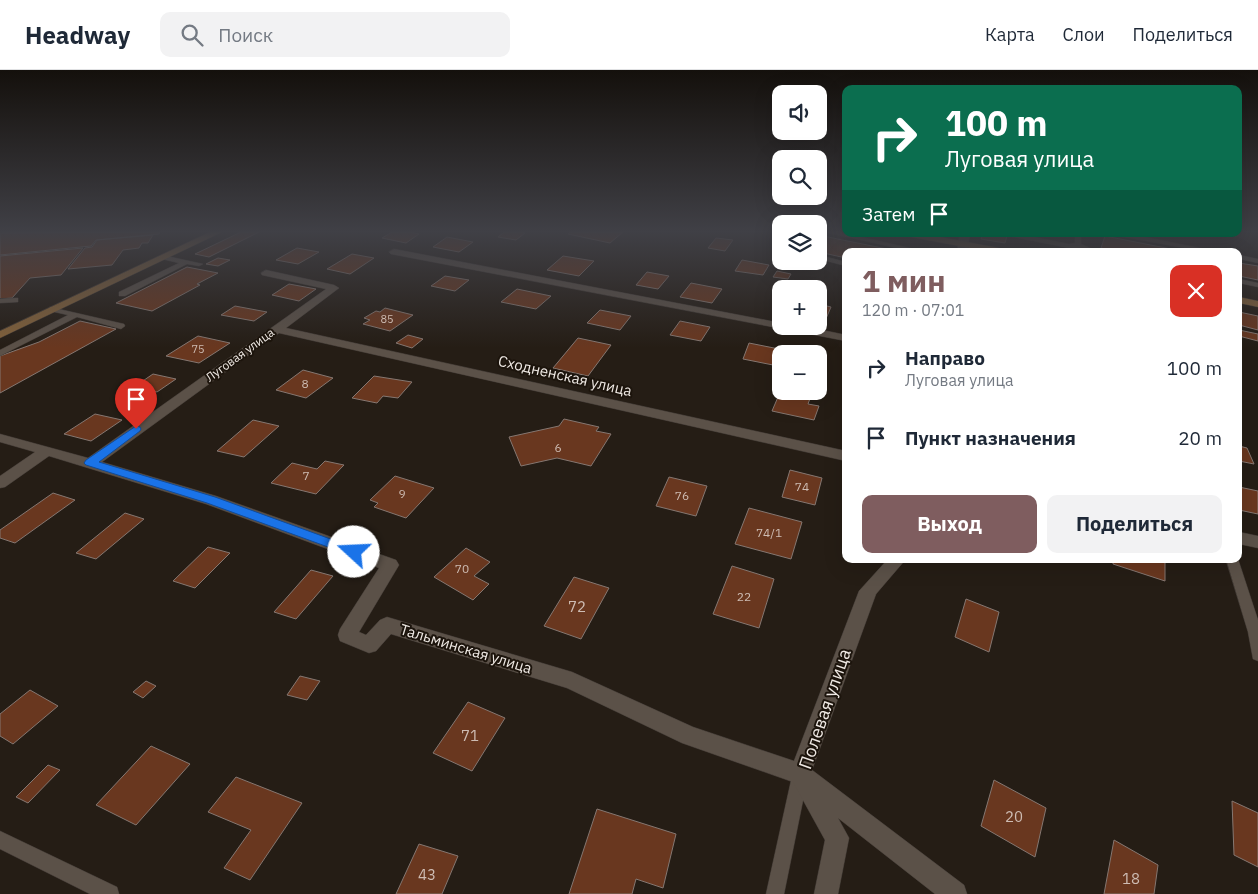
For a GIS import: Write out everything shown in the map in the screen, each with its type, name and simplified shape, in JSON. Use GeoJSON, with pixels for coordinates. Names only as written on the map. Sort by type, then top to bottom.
{"type":"FeatureCollection","features":[{"type":"Feature","properties":{"kind":"main road"},"geometry":{"type":"LineString","coordinates":[[0,334],[137,270]]}},
{"type":"Feature","properties":{"kind":"main road"},"geometry":{"type":"LineString","coordinates":[[1242,301],[1258,304]]}},
{"type":"Feature","properties":{"kind":"street"},"geometry":{"type":"LineString","coordinates":[[491,270],[772,324]]}},
{"type":"Feature","properties":{"kind":"street","name":"Луговая улица"},"geometry":{"type":"LineString","coordinates":[[90,463],[334,288],[266,273]]}},
{"type":"Feature","properties":{"kind":"street","name":"Сходненская улица"},"geometry":{"type":"LineString","coordinates":[[276,329],[842,455]]}},
{"type":"Feature","properties":{"kind":"street"},"geometry":{"type":"LineString","coordinates":[[827,334],[842,337]]}},
{"type":"Feature","properties":{"kind":"street","name":"Тальминская улица"},"geometry":{"type":"LineString","coordinates":[[0,438],[211,500],[390,565],[346,635],[369,645],[387,625],[563,678],[689,736],[800,774]]}},
{"type":"Feature","properties":{"kind":"street"},"geometry":{"type":"LineString","coordinates":[[0,483],[47,451]]}},
{"type":"Feature","properties":{"kind":"street"},"geometry":{"type":"LineString","coordinates":[[1242,539],[1258,542]]}},
{"type":"Feature","properties":{"kind":"street","name":"Полевая улица"},"geometry":{"type":"LineString","coordinates":[[826,894],[837,838],[800,774],[868,590],[894,563]]}},
{"type":"Feature","properties":{"kind":"street"},"geometry":{"type":"LineString","coordinates":[[800,774],[955,894]]}},
{"type":"Feature","properties":{"kind":"lane"},"geometry":{"type":"LineString","coordinates":[[122,294],[169,270]]}},
{"type":"Feature","properties":{"kind":"lane"},"geometry":{"type":"LineString","coordinates":[[1242,282],[1258,285]]}},
{"type":"Feature","properties":{"kind":"lane"},"geometry":{"type":"LineString","coordinates":[[0,301],[16,300]]}},
{"type":"Feature","properties":{"kind":"lane"},"geometry":{"type":"LineString","coordinates":[[54,310],[121,326]]}},
{"type":"Feature","properties":{"kind":"lane"},"geometry":{"type":"LineString","coordinates":[[0,353],[76,315]]}},
{"type":"Feature","properties":{"kind":"lane"},"geometry":{"type":"LineString","coordinates":[[1233,563],[1255,632],[1258,655]]}},
{"type":"Feature","properties":{"kind":"lane"},"geometry":{"type":"LineString","coordinates":[[776,894],[800,774]]}},
{"type":"Feature","properties":{"kind":"lane"},"geometry":{"type":"LineString","coordinates":[[0,840],[110,894]]}},
{"type":"Feature","properties":{"kind":"building"},"geometry":{"type":"Polygon","coordinates":[[[0,270],[65,270],[61,275],[30,278],[12,298],[0,299],[0,270]]]}},
{"type":"Feature","properties":{"kind":"building"},"geometry":{"type":"Polygon","coordinates":[[[180,270],[205,270],[218,273],[152,311],[116,303],[180,270]]]}},
{"type":"Feature","properties":{"kind":"building"},"geometry":{"type":"Polygon","coordinates":[[[334,270],[355,270],[350,274],[334,270]]]}},
{"type":"Feature","properties":{"kind":"building"},"geometry":{"type":"Polygon","coordinates":[[[549,270],[585,270],[579,276],[549,270]]]}},
{"type":"Feature","properties":{"kind":"building"},"geometry":{"type":"Polygon","coordinates":[[[735,270],[766,270],[763,275],[735,270]]]}},
{"type":"Feature","properties":{"kind":"building"},"geometry":{"type":"Polygon","coordinates":[[[1242,270],[1258,270],[1258,280],[1242,277],[1242,270]]]}},
{"type":"Feature","properties":{"kind":"building"},"geometry":{"type":"Polygon","coordinates":[[[777,271],[791,274],[788,279],[773,277],[777,271]]]}},
{"type":"Feature","properties":{"kind":"building"},"geometry":{"type":"Polygon","coordinates":[[[647,272],[669,276],[658,289],[636,285],[647,272]]]}},
{"type":"Feature","properties":{"kind":"building"},"geometry":{"type":"Polygon","coordinates":[[[445,276],[469,280],[455,291],[431,286],[445,276]]]}},
{"type":"Feature","properties":{"kind":"building"},"geometry":{"type":"Polygon","coordinates":[[[691,283],[722,289],[712,303],[680,297],[691,283]]]}},
{"type":"Feature","properties":{"kind":"building"},"geometry":{"type":"Polygon","coordinates":[[[289,284],[316,289],[299,301],[272,295],[289,284]]]}},
{"type":"Feature","properties":{"kind":"building"},"geometry":{"type":"Polygon","coordinates":[[[517,289],[551,296],[536,309],[501,302],[517,289]]]}},
{"type":"Feature","properties":{"kind":"building"},"geometry":{"type":"Polygon","coordinates":[[[235,306],[267,312],[254,321],[221,315],[235,306]]]}},
{"type":"Feature","properties":{"kind":"building"},"geometry":{"type":"Polygon","coordinates":[[[827,306],[831,307],[827,316],[827,306]]]}},
{"type":"Feature","properties":{"kind":"building"},"geometry":{"type":"Polygon","coordinates":[[[385,308],[413,315],[390,331],[363,324],[370,320],[364,318],[385,308]]]}},
{"type":"Feature","properties":{"kind":"building"},"geometry":{"type":"Polygon","coordinates":[[[600,310],[631,316],[620,330],[587,323],[600,310]]]}},
{"type":"Feature","properties":{"kind":"building"},"geometry":{"type":"Polygon","coordinates":[[[1242,313],[1258,316],[1258,330],[1242,326],[1242,313]]]}},
{"type":"Feature","properties":{"kind":"building"},"geometry":{"type":"Polygon","coordinates":[[[80,321],[116,329],[0,393],[0,356],[39,342],[80,321]]]}},
{"type":"Feature","properties":{"kind":"building"},"geometry":{"type":"Polygon","coordinates":[[[680,321],[710,327],[701,341],[670,335],[680,321]]]}},
{"type":"Feature","properties":{"kind":"building"},"geometry":{"type":"Polygon","coordinates":[[[1242,331],[1258,334],[1258,341],[1242,337],[1242,331]]]}},
{"type":"Feature","properties":{"kind":"building"},"geometry":{"type":"Polygon","coordinates":[[[408,335],[423,339],[412,348],[396,343],[408,335]]]}},
{"type":"Feature","properties":{"kind":"building"},"geometry":{"type":"Polygon","coordinates":[[[198,336],[230,343],[199,363],[166,356],[198,336]]]}},
{"type":"Feature","properties":{"kind":"building"},"geometry":{"type":"Polygon","coordinates":[[[578,338],[611,345],[588,376],[553,368],[578,338]]]}},
{"type":"Feature","properties":{"kind":"building"},"geometry":{"type":"Polygon","coordinates":[[[749,343],[772,348],[772,365],[743,359],[749,343]]]}},
{"type":"Feature","properties":{"kind":"building"},"geometry":{"type":"Polygon","coordinates":[[[303,370],[333,378],[306,398],[276,390],[303,370]]]}},
{"type":"Feature","properties":{"kind":"building"},"geometry":{"type":"Polygon","coordinates":[[[153,374],[176,379],[157,392],[134,387],[153,374]]]}},
{"type":"Feature","properties":{"kind":"building"},"geometry":{"type":"Polygon","coordinates":[[[374,376],[412,382],[398,398],[383,396],[377,403],[352,398],[374,376]]]}},
{"type":"Feature","properties":{"kind":"building"},"geometry":{"type":"Polygon","coordinates":[[[777,400],[809,400],[808,404],[819,406],[814,420],[772,411],[777,400]]]}},
{"type":"Feature","properties":{"kind":"building"},"geometry":{"type":"Polygon","coordinates":[[[95,414],[122,420],[91,441],[64,434],[95,414]]]}},
{"type":"Feature","properties":{"kind":"building"},"geometry":{"type":"Polygon","coordinates":[[[564,419],[599,427],[596,431],[611,434],[591,466],[557,458],[521,466],[509,437],[559,426],[564,419]]]}},
{"type":"Feature","properties":{"kind":"building"},"geometry":{"type":"Polygon","coordinates":[[[253,420],[279,426],[244,457],[217,451],[253,420]]]}},
{"type":"Feature","properties":{"kind":"building"},"geometry":{"type":"Polygon","coordinates":[[[1242,447],[1247,448],[1254,464],[1242,462],[1242,447]]]}},
{"type":"Feature","properties":{"kind":"building"},"geometry":{"type":"Polygon","coordinates":[[[325,461],[344,465],[316,494],[271,483],[292,463],[317,469],[325,461]]]}},
{"type":"Feature","properties":{"kind":"building"},"geometry":{"type":"Polygon","coordinates":[[[790,470],[822,478],[815,505],[782,497],[790,470]]]}},
{"type":"Feature","properties":{"kind":"building"},"geometry":{"type":"Polygon","coordinates":[[[395,476],[434,488],[406,518],[374,507],[378,503],[370,500],[395,476]]]}},
{"type":"Feature","properties":{"kind":"building"},"geometry":{"type":"Polygon","coordinates":[[[669,477],[707,486],[696,516],[656,506],[669,477]]]}},
{"type":"Feature","properties":{"kind":"building"},"geometry":{"type":"Polygon","coordinates":[[[1242,488],[1258,491],[1258,514],[1242,511],[1242,488]]]}},
{"type":"Feature","properties":{"kind":"building"},"geometry":{"type":"Polygon","coordinates":[[[53,493],[75,500],[15,543],[0,538],[0,530],[53,493]]]}},
{"type":"Feature","properties":{"kind":"building"},"geometry":{"type":"Polygon","coordinates":[[[749,508],[802,522],[791,559],[735,544],[749,508]]]}},
{"type":"Feature","properties":{"kind":"building"},"geometry":{"type":"Polygon","coordinates":[[[125,513],[144,519],[96,559],[76,553],[125,513]]]}},
{"type":"Feature","properties":{"kind":"building"},"geometry":{"type":"Polygon","coordinates":[[[208,547],[230,553],[195,588],[173,581],[208,547]]]}},
{"type":"Feature","properties":{"kind":"building"},"geometry":{"type":"Polygon","coordinates":[[[466,548],[490,562],[474,576],[489,584],[473,600],[434,577],[466,548]]]}},
{"type":"Feature","properties":{"kind":"building"},"geometry":{"type":"Polygon","coordinates":[[[1165,563],[1165,581],[1113,564],[1165,563]]]}},
{"type":"Feature","properties":{"kind":"building"},"geometry":{"type":"Polygon","coordinates":[[[732,566],[774,579],[759,628],[713,614],[732,566]]]}},
{"type":"Feature","properties":{"kind":"building"},"geometry":{"type":"Polygon","coordinates":[[[311,570],[333,576],[296,619],[274,612],[311,570]]]}},
{"type":"Feature","properties":{"kind":"building"},"geometry":{"type":"Polygon","coordinates":[[[574,577],[609,588],[581,639],[544,626],[574,577]]]}},
{"type":"Feature","properties":{"kind":"building"},"geometry":{"type":"Polygon","coordinates":[[[966,599],[999,612],[989,652],[955,637],[966,599]]]}},
{"type":"Feature","properties":{"kind":"building"},"geometry":{"type":"Polygon","coordinates":[[[300,676],[320,681],[307,700],[287,695],[300,676]]]}},
{"type":"Feature","properties":{"kind":"building"},"geometry":{"type":"Polygon","coordinates":[[[146,681],[156,686],[143,698],[133,692],[146,681]]]}},
{"type":"Feature","properties":{"kind":"building"},"geometry":{"type":"Polygon","coordinates":[[[30,690],[58,706],[13,744],[0,736],[0,714],[30,690]]]}},
{"type":"Feature","properties":{"kind":"building"},"geometry":{"type":"Polygon","coordinates":[[[468,702],[505,718],[472,771],[433,753],[468,702]]]}},
{"type":"Feature","properties":{"kind":"building"},"geometry":{"type":"Polygon","coordinates":[[[151,746],[190,764],[136,825],[96,805],[151,746]]]}},
{"type":"Feature","properties":{"kind":"building"},"geometry":{"type":"Polygon","coordinates":[[[48,765],[60,770],[28,803],[16,797],[48,765]]]}},
{"type":"Feature","properties":{"kind":"building"},"geometry":{"type":"Polygon","coordinates":[[[236,777],[302,803],[250,880],[224,868],[251,830],[208,812],[236,777]]]}},
{"type":"Feature","properties":{"kind":"building"},"geometry":{"type":"Polygon","coordinates":[[[994,780],[1046,808],[1035,857],[981,826],[994,780]]]}},
{"type":"Feature","properties":{"kind":"building"},"geometry":{"type":"Polygon","coordinates":[[[1232,801],[1258,813],[1258,867],[1234,855],[1232,801]]]}},
{"type":"Feature","properties":{"kind":"building"},"geometry":{"type":"Polygon","coordinates":[[[597,809],[676,834],[663,888],[636,879],[632,894],[569,894],[597,809]]]}},
{"type":"Feature","properties":{"kind":"building"},"geometry":{"type":"Polygon","coordinates":[[[1114,840],[1158,865],[1154,894],[1104,894],[1114,840]]]}},
{"type":"Feature","properties":{"kind":"building"},"geometry":{"type":"Polygon","coordinates":[[[419,844],[458,856],[442,894],[396,894],[419,844]]]}},
{"type":"Feature","properties":{"kind":"route"},"geometry":{"type":"LineString","coordinates":[[136,429],[90,463],[211,500],[354,552]]}}]}
